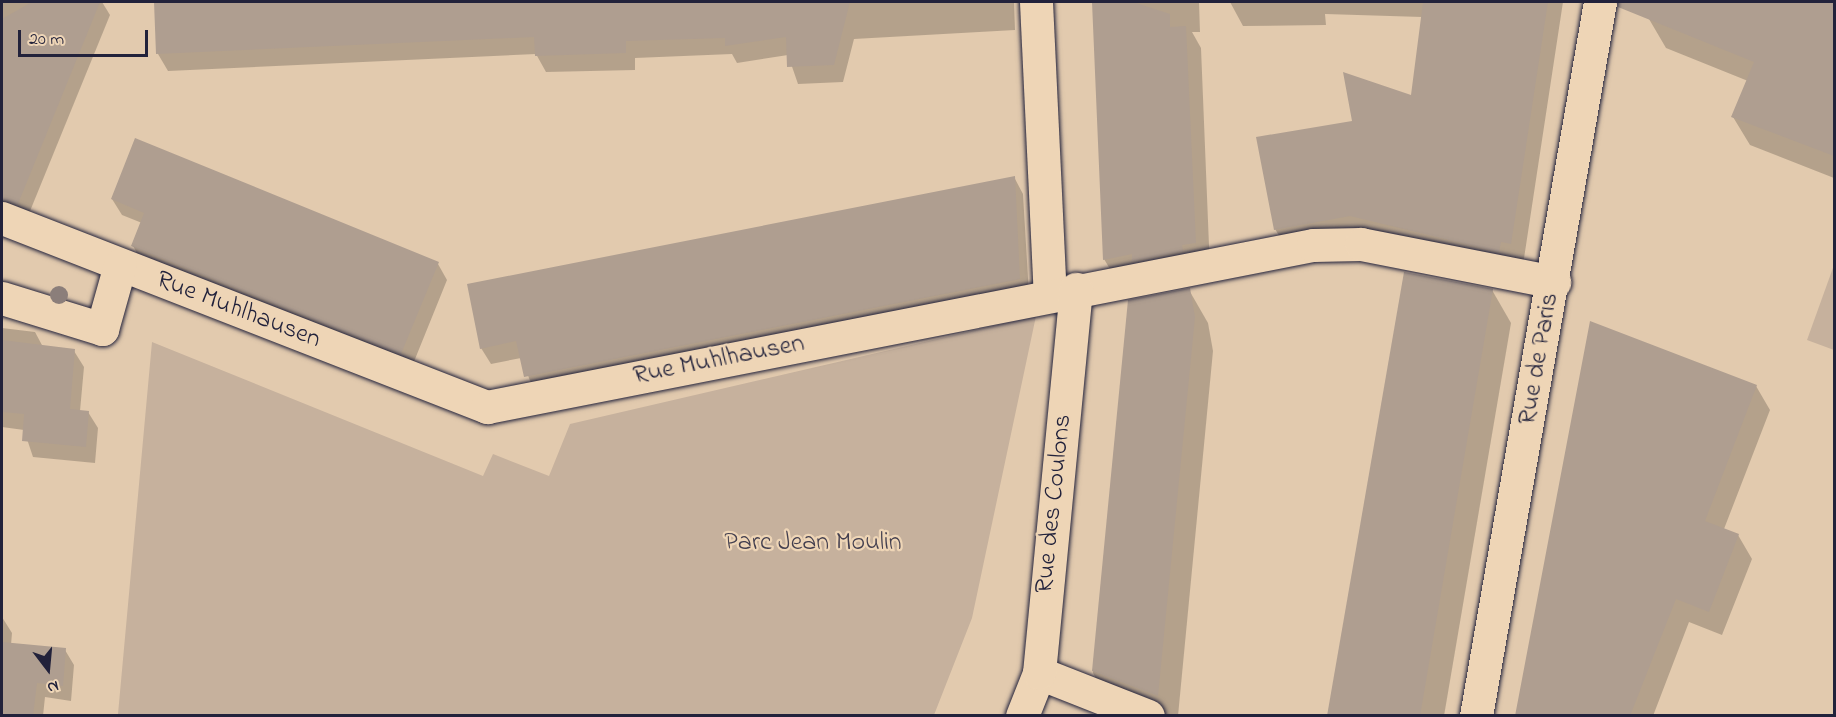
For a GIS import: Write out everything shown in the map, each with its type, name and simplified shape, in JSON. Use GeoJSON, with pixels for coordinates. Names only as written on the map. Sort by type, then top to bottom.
{"type":"FeatureCollection","features":[{"type":"Feature","properties":{"kind":"street"},"geometry":{"type":"LineString","coordinates":[[1036,2],[1063,292]]}},
{"type":"Feature","properties":{"kind":"street","name":"Rue de Paris"},"geometry":{"type":"LineString","coordinates":[[1476,716],[1554,282],[1600,2]]}},
{"type":"Feature","properties":{"kind":"street","name":"Rue Muhlhausen"},"geometry":{"type":"LineString","coordinates":[[2,218],[487,407],[1063,292],[1340,242],[1554,282]]}},
{"type":"Feature","properties":{"kind":"street"},"geometry":{"type":"LineString","coordinates":[[2,298],[102,328],[120,265]]}},
{"type":"Feature","properties":{"kind":"street","name":"Rue des Coulons"},"geometry":{"type":"LineString","coordinates":[[1022,716],[1039,673],[1063,292]]}},
{"type":"Feature","properties":{"kind":"street"},"geometry":{"type":"LineString","coordinates":[[1039,673],[1148,716]]}},
{"type":"Feature","properties":{"kind":"green space"},"geometry":{"type":"Polygon","coordinates":[[[1834,265],[1834,350],[1807,340],[1834,265]]]}},
{"type":"Feature","properties":{"kind":"green space","name":"Parc Jean Moulin"},"geometry":{"type":"Polygon","coordinates":[[[1036,316],[972,618],[934,715],[118,714],[152,342],[483,476],[493,454],[549,476],[570,424],[1036,316]]]}},
{"type":"Feature","properties":{"kind":"building"},"geometry":{"type":"Polygon","coordinates":[[[32,2],[100,2],[18,204],[2,200],[2,19],[32,2]]]}},
{"type":"Feature","properties":{"kind":"building"},"geometry":{"type":"Polygon","coordinates":[[[154,2],[850,2],[834,65],[787,67],[786,37],[725,46],[725,38],[626,41],[626,53],[535,56],[534,37],[156,54],[154,2]]]}},
{"type":"Feature","properties":{"kind":"building"},"geometry":{"type":"Polygon","coordinates":[[[1092,2],[1133,2],[1170,14],[1170,27],[1186,26],[1196,243],[1182,245],[1183,251],[1132,261],[1132,254],[1103,260],[1092,2]]]}},
{"type":"Feature","properties":{"kind":"building"},"geometry":{"type":"Polygon","coordinates":[[[1423,2],[1548,2],[1511,244],[1501,242],[1499,252],[1350,216],[1274,230],[1256,137],[1352,121],[1343,72],[1411,95],[1423,2]]]}},
{"type":"Feature","properties":{"kind":"building"},"geometry":{"type":"Polygon","coordinates":[[[1618,2],[1834,2],[1834,156],[1731,117],[1754,62],[1618,7],[1618,2]]]}},
{"type":"Feature","properties":{"kind":"building"},"geometry":{"type":"Polygon","coordinates":[[[135,138],[439,262],[401,354],[131,246],[144,213],[111,199],[135,138]]]}},
{"type":"Feature","properties":{"kind":"building"},"geometry":{"type":"Polygon","coordinates":[[[1015,176],[1020,279],[524,377],[516,341],[480,349],[467,284],[1015,176]]]}},
{"type":"Feature","properties":{"kind":"building"},"geometry":{"type":"Polygon","coordinates":[[[1404,272],[1493,289],[1420,716],[1327,716],[1404,272]]]}},
{"type":"Feature","properties":{"kind":"building"},"geometry":{"type":"Polygon","coordinates":[[[1190,288],[1195,317],[1158,696],[1092,671],[1128,300],[1190,288]]]}},
{"type":"Feature","properties":{"kind":"building"},"geometry":{"type":"Polygon","coordinates":[[[1590,321],[1757,385],[1705,521],[1739,534],[1709,612],[1676,599],[1630,716],[1515,716],[1590,321]]]}},
{"type":"Feature","properties":{"kind":"building"},"geometry":{"type":"Polygon","coordinates":[[[2,340],[75,349],[70,409],[89,411],[86,447],[22,441],[24,414],[2,412],[2,340]]]}},
{"type":"Feature","properties":{"kind":"building"},"geometry":{"type":"Polygon","coordinates":[[[2,642],[66,648],[63,686],[37,683],[33,716],[2,716],[2,642]]]}}]}
